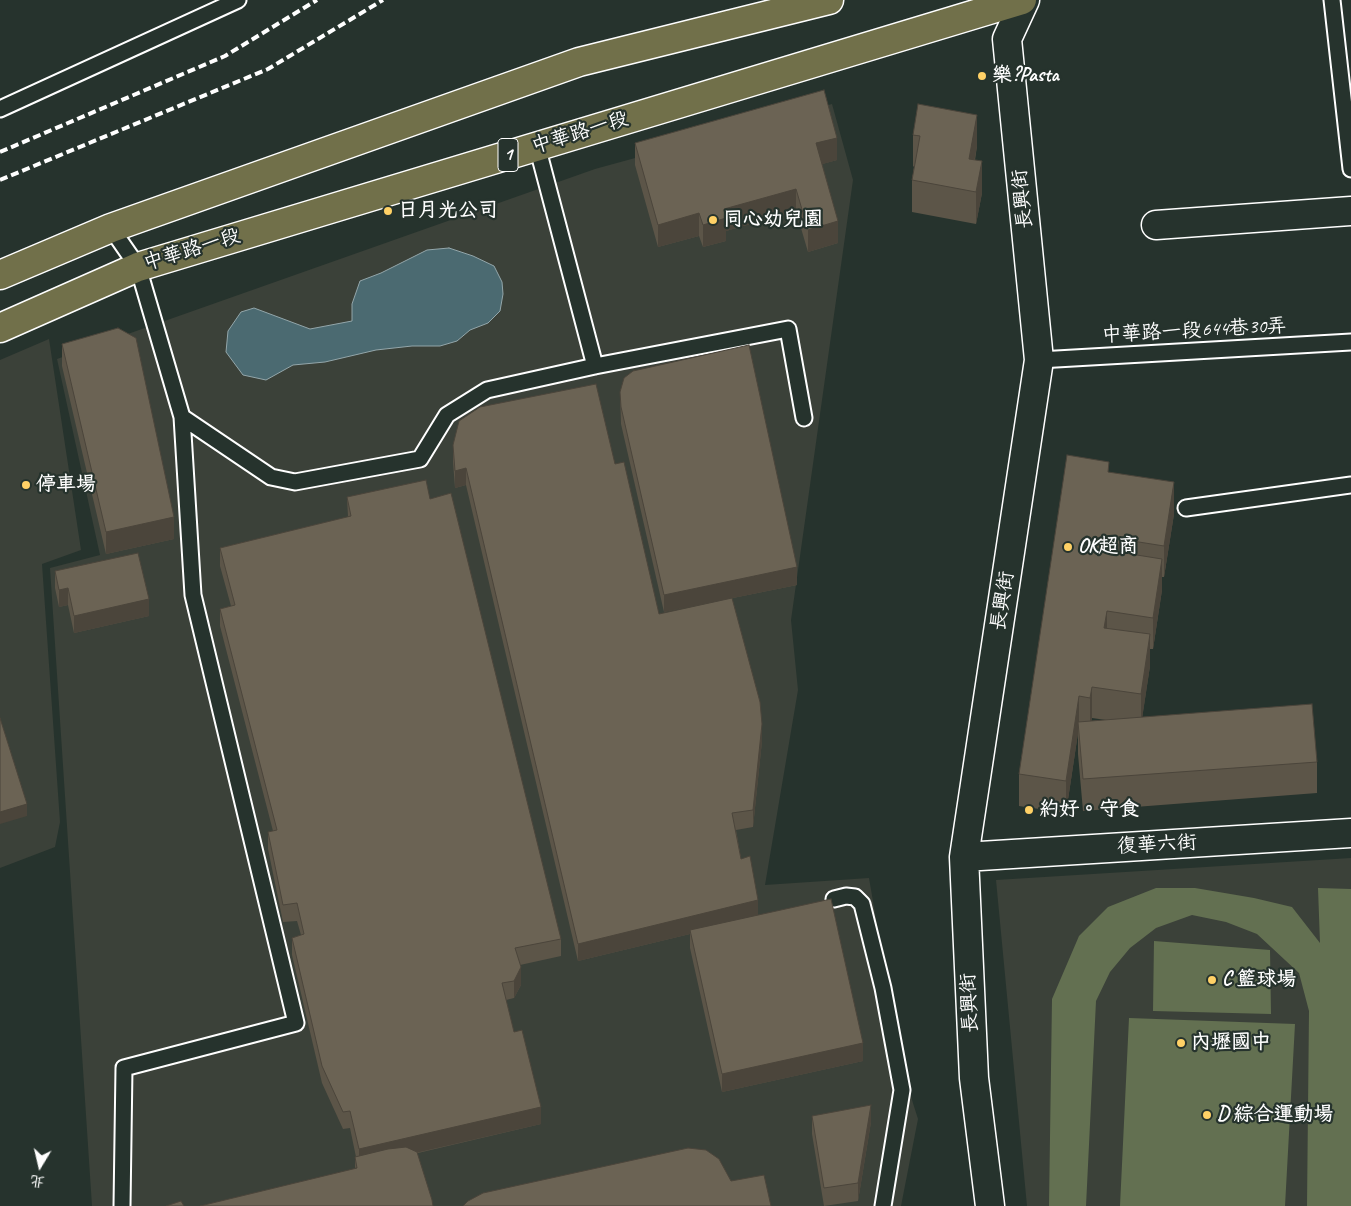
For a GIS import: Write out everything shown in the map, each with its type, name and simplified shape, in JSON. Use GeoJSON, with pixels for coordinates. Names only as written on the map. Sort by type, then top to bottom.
{"type":"FeatureCollection","features":[{"type":"Feature","properties":{"kind":"main road"},"geometry":{"type":"LineString","coordinates":[[0,275],[111,228],[579,62],[829,0]]}},
{"type":"Feature","properties":{"kind":"main road","name":"中華路一段"},"geometry":{"type":"LineString","coordinates":[[0,328],[138,267],[1024,0]]}},
{"type":"Feature","properties":{"kind":"street","name":"長興街"},"geometry":{"type":"LineString","coordinates":[[990,1206],[974,1078],[964,857],[1039,360],[1007,39],[1024,0]]}},
{"type":"Feature","properties":{"kind":"street"},"geometry":{"type":"LineString","coordinates":[[1156,225],[1351,211]]}},
{"type":"Feature","properties":{"kind":"street","name":"復華六街"},"geometry":{"type":"LineString","coordinates":[[964,857],[1351,833]]}},
{"type":"Feature","properties":{"kind":"lane"},"geometry":{"type":"LineString","coordinates":[[0,109],[238,0]]}},
{"type":"Feature","properties":{"kind":"lane"},"geometry":{"type":"LineString","coordinates":[[1332,0],[1351,170]]}},
{"type":"Feature","properties":{"kind":"lane"},"geometry":{"type":"LineString","coordinates":[[537,146],[595,366]]}},
{"type":"Feature","properties":{"kind":"lane"},"geometry":{"type":"LineString","coordinates":[[111,228],[138,267],[182,417],[193,595],[296,1023],[124,1068],[122,1206]]}},
{"type":"Feature","properties":{"kind":"lane"},"geometry":{"type":"LineString","coordinates":[[182,417],[271,477],[295,482],[420,459],[447,415],[487,390],[595,366],[788,329],[804,418]]}},
{"type":"Feature","properties":{"kind":"lane","name":"中華路一段644巷30弄"},"geometry":{"type":"LineString","coordinates":[[1039,360],[1351,342]]}},
{"type":"Feature","properties":{"kind":"lane"},"geometry":{"type":"LineString","coordinates":[[1186,508],[1351,485]]}},
{"type":"Feature","properties":{"kind":"lane"},"geometry":{"type":"LineString","coordinates":[[834,899],[846,896],[855,897],[862,904],[883,988],[902,1090],[883,1206]]}},
{"type":"Feature","properties":{"kind":"shaded area"},"geometry":{"type":"Polygon","coordinates":[[[832,104],[853,180],[791,620],[798,690],[765,885],[869,878],[901,1065],[918,1119],[901,1206],[92,1206],[50,568],[100,555],[57,359],[595,169],[832,104]]]}},
{"type":"Feature","properties":{"kind":"shaded area"},"geometry":{"type":"Polygon","coordinates":[[[49,339],[81,550],[42,564],[60,822],[55,847],[0,868],[0,360],[49,339]]]}},
{"type":"Feature","properties":{"kind":"shaded area","name":"內壢國中"},"geometry":{"type":"Polygon","coordinates":[[[1351,858],[1351,1206],[1027,1206],[996,880],[1351,858]]]}},
{"type":"Feature","properties":{"kind":"green space"},"geometry":{"type":"Polygon","coordinates":[[[1156,888],[1195,888],[1254,898],[1292,907],[1320,943],[1318,888],[1351,889],[1351,1206],[1307,1206],[1309,1011],[1299,973],[1257,934],[1226,922],[1192,915],[1156,928],[1130,948],[1110,972],[1096,1001],[1086,1206],[1049,1206],[1052,999],[1079,936],[1108,907],[1156,888]]]}},
{"type":"Feature","properties":{"kind":"green space","name":"C 籃球場"},"geometry":{"type":"Polygon","coordinates":[[[1154,941],[1270,950],[1271,1014],[1153,1011],[1154,941]]]}},
{"type":"Feature","properties":{"kind":"green space","name":"D 綜合運動場"},"geometry":{"type":"Polygon","coordinates":[[[1129,1018],[1295,1024],[1285,1206],[1120,1206],[1129,1018]]]}},
{"type":"Feature","properties":{"kind":"water"},"geometry":{"type":"Polygon","coordinates":[[[449,248],[494,266],[502,282],[503,294],[500,311],[488,323],[470,330],[457,341],[440,346],[412,346],[376,350],[325,362],[293,365],[266,380],[243,375],[226,352],[228,331],[241,312],[254,308],[310,329],[352,321],[352,304],[360,281],[381,273],[427,250],[449,248]]]}},
{"type":"Feature","properties":{"kind":"building","name":"同心幼兒園"},"geometry":{"type":"Polygon","coordinates":[[[824,90],[837,138],[816,143],[838,221],[808,230],[796,189],[724,209],[726,218],[703,225],[699,213],[658,225],[635,143],[824,90]]]}},
{"type":"Feature","properties":{"kind":"building"},"geometry":{"type":"Polygon","coordinates":[[[918,104],[977,115],[969,159],[982,161],[976,192],[912,180],[920,136],[913,135],[918,104]]]}},
{"type":"Feature","properties":{"kind":"building"},"geometry":{"type":"Polygon","coordinates":[[[118,328],[136,338],[174,517],[106,532],[62,344],[118,328]]]}},
{"type":"Feature","properties":{"kind":"building"},"geometry":{"type":"Polygon","coordinates":[[[749,345],[797,567],[664,595],[621,407],[620,392],[624,378],[633,371],[749,345]]]}},
{"type":"Feature","properties":{"kind":"building"},"geometry":{"type":"Polygon","coordinates":[[[596,384],[615,464],[624,462],[659,614],[732,598],[760,702],[762,724],[753,810],[732,813],[741,859],[750,856],[758,900],[578,944],[466,468],[455,471],[453,445],[459,421],[480,407],[596,384]]]}},
{"type":"Feature","properties":{"kind":"building"},"geometry":{"type":"Polygon","coordinates":[[[1067,455],[1109,462],[1108,472],[1174,482],[1164,546],[1120,539],[1118,552],[1162,559],[1153,618],[1107,611],[1104,628],[1150,634],[1141,694],[1092,687],[1090,698],[1079,696],[1066,781],[1019,774],[1067,455]]]}},
{"type":"Feature","properties":{"kind":"building"},"geometry":{"type":"Polygon","coordinates":[[[426,480],[430,499],[451,493],[561,939],[515,948],[521,967],[514,981],[502,983],[514,1032],[522,1030],[541,1107],[359,1149],[350,1111],[343,1112],[322,1066],[292,938],[304,934],[297,903],[283,905],[268,832],[277,830],[220,609],[235,605],[220,548],[351,516],[347,497],[426,480]]]}},
{"type":"Feature","properties":{"kind":"building"},"geometry":{"type":"Polygon","coordinates":[[[138,553],[149,599],[74,616],[68,588],[59,590],[55,571],[138,553]]]}},
{"type":"Feature","properties":{"kind":"building"},"geometry":{"type":"Polygon","coordinates":[[[1312,704],[1317,762],[1083,779],[1078,722],[1312,704]]]}},
{"type":"Feature","properties":{"kind":"building"},"geometry":{"type":"Polygon","coordinates":[[[0,718],[27,804],[0,812],[0,718]]]}},
{"type":"Feature","properties":{"kind":"building"},"geometry":{"type":"Polygon","coordinates":[[[831,899],[863,1043],[722,1074],[690,930],[831,899]]]}},
{"type":"Feature","properties":{"kind":"building"},"geometry":{"type":"Polygon","coordinates":[[[871,1105],[858,1183],[824,1188],[812,1116],[871,1105]]]}},
{"type":"Feature","properties":{"kind":"building"},"geometry":{"type":"Polygon","coordinates":[[[406,1147],[417,1152],[433,1206],[200,1206],[357,1168],[355,1157],[388,1149],[406,1147]]]}},
{"type":"Feature","properties":{"kind":"building"},"geometry":{"type":"Polygon","coordinates":[[[688,1148],[706,1150],[719,1159],[731,1181],[764,1175],[771,1206],[463,1206],[483,1193],[688,1148]]]}},
{"type":"Feature","properties":{"kind":"building"},"geometry":{"type":"Polygon","coordinates":[[[181,1201],[184,1206],[166,1206],[181,1201]]]}},
{"type":"Feature","properties":{"kind":"railway"},"geometry":{"type":"LineString","coordinates":[[0,152],[225,56],[317,0]]}},
{"type":"Feature","properties":{"kind":"railway"},"geometry":{"type":"LineString","coordinates":[[0,180],[268,69],[383,0]]}},
{"type":"Feature","properties":{"kind":"place","name":"樂?Pasta"},"geometry":{"type":"Point","coordinates":[982,76]}},
{"type":"Feature","properties":{"kind":"place","name":"日月光公司"},"geometry":{"type":"Point","coordinates":[388,211]}},
{"type":"Feature","properties":{"kind":"place","name":"同心幼兒園"},"geometry":{"type":"Point","coordinates":[713,220]}},
{"type":"Feature","properties":{"kind":"place","name":"停車場"},"geometry":{"type":"Point","coordinates":[26,485]}},
{"type":"Feature","properties":{"kind":"place","name":"OK超商"},"geometry":{"type":"Point","coordinates":[1068,547]}},
{"type":"Feature","properties":{"kind":"place","name":"約好。守食"},"geometry":{"type":"Point","coordinates":[1029,810]}},
{"type":"Feature","properties":{"kind":"place","name":"C 籃球場"},"geometry":{"type":"Point","coordinates":[1212,980]}},
{"type":"Feature","properties":{"kind":"place","name":"內壢國中"},"geometry":{"type":"Point","coordinates":[1181,1043]}},
{"type":"Feature","properties":{"kind":"place","name":"D 綜合運動場"},"geometry":{"type":"Point","coordinates":[1207,1115]}}]}
